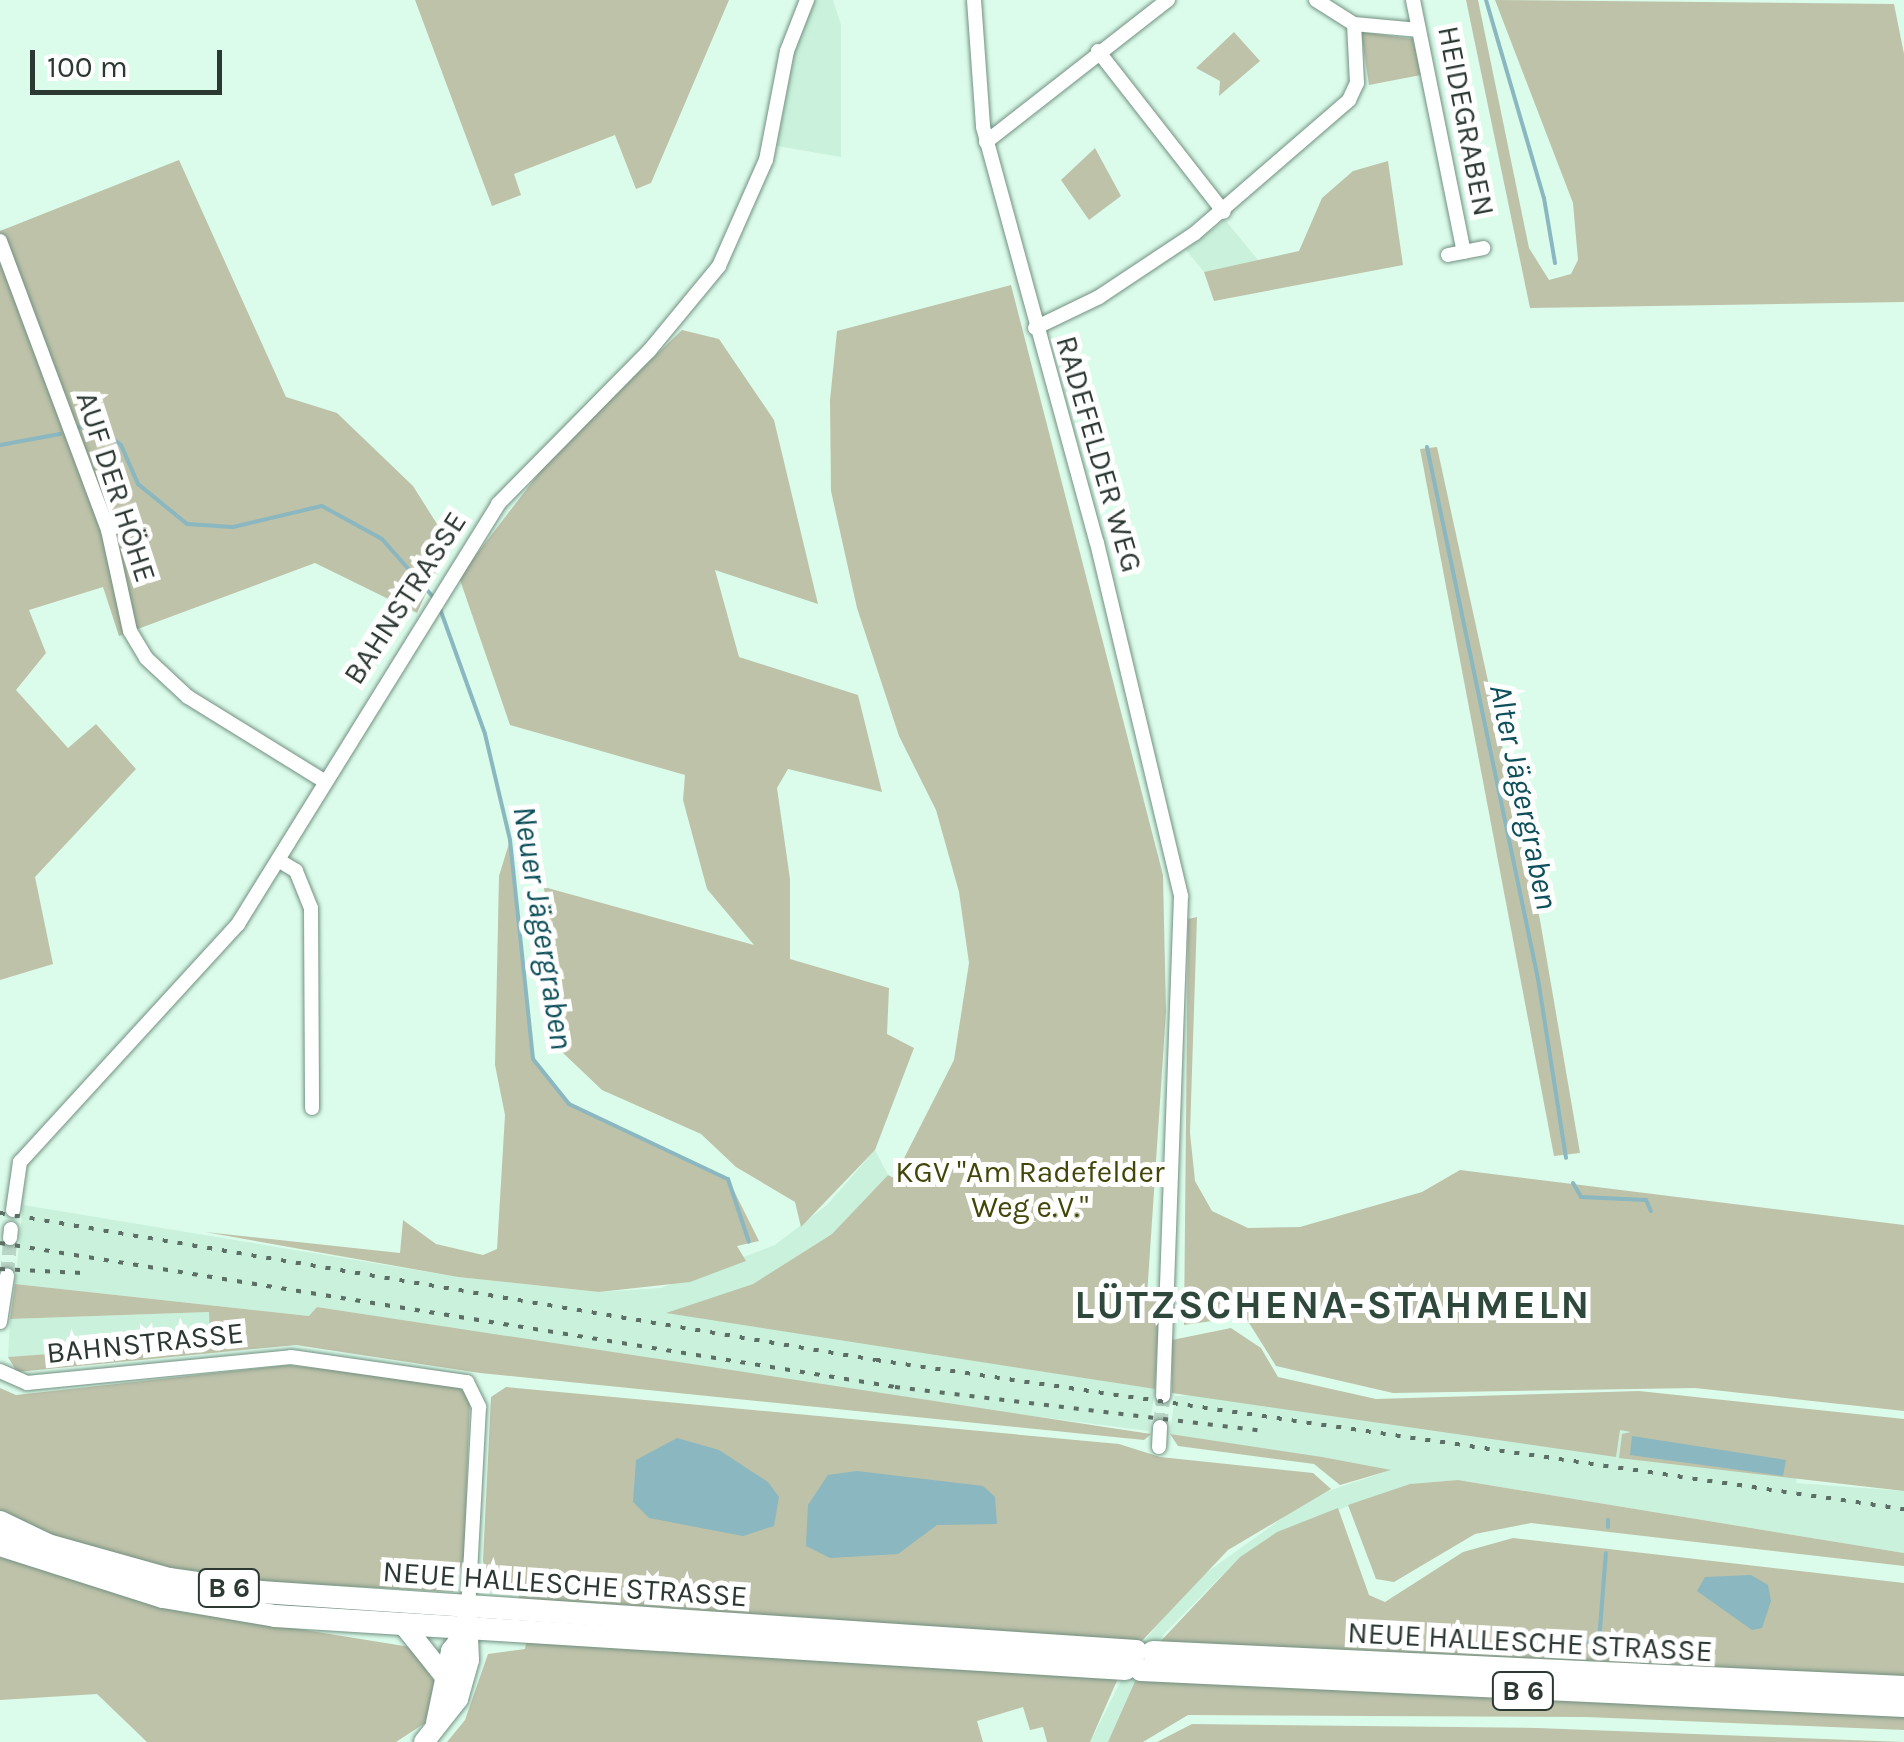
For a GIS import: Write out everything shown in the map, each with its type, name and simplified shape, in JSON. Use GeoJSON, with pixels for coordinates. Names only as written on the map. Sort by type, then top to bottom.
{"type":"FeatureCollection","features":[{"type":"Feature","properties":{"kind":"main road","name":"NEUE HALLESCHE STRASSE"},"geometry":{"type":"LineString","coordinates":[[0,1522],[48,1544],[169,1579],[468,1608],[1139,1661],[1904,1706]]}},
{"type":"Feature","properties":{"kind":"main road","name":"NEUE HALLESCHE STRASSE"},"geometry":{"type":"LineString","coordinates":[[0,1545],[163,1597],[406,1628],[1139,1661],[1904,1687]]}},
{"type":"Feature","properties":{"kind":"street","name":"BAHNSTRASSE"},"geometry":{"type":"LineString","coordinates":[[13,1210],[20,1162],[220,946],[278,860],[428,610],[515,482],[649,351],[718,266],[766,160],[787,51],[807,0]]}},
{"type":"Feature","properties":{"kind":"street","name":"RADEFELDER WEG"},"geometry":{"type":"LineString","coordinates":[[974,0],[986,142],[1102,560],[1182,921],[1163,1396]]}},
{"type":"Feature","properties":{"kind":"street"},"geometry":{"type":"LineString","coordinates":[[986,142],[1168,0]]}},
{"type":"Feature","properties":{"kind":"street"},"geometry":{"type":"LineString","coordinates":[[1316,0],[1354,24],[1420,30]]}},
{"type":"Feature","properties":{"kind":"street","name":"HEIDEGRABEN"},"geometry":{"type":"LineString","coordinates":[[1413,0],[1464,252]]}},
{"type":"Feature","properties":{"kind":"street"},"geometry":{"type":"LineString","coordinates":[[1035,328],[1099,298],[1224,212],[1356,92],[1354,24]]}},
{"type":"Feature","properties":{"kind":"street"},"geometry":{"type":"LineString","coordinates":[[1098,52],[1224,212]]}},
{"type":"Feature","properties":{"kind":"street","name":"AUF DER HÖHE"},"geometry":{"type":"LineString","coordinates":[[0,241],[108,530],[130,631],[146,658],[188,697],[324,781]]}},
{"type":"Feature","properties":{"kind":"street","name":"HEIDEGRABEN"},"geometry":{"type":"LineString","coordinates":[[1448,256],[1483,248]]}},
{"type":"Feature","properties":{"kind":"street"},"geometry":{"type":"LineString","coordinates":[[278,860],[296,871],[311,908],[312,1108]]}},
{"type":"Feature","properties":{"kind":"street"},"geometry":{"type":"LineString","coordinates":[[0,1322],[6,1276]]}},
{"type":"Feature","properties":{"kind":"street","name":"BAHNSTRASSE"},"geometry":{"type":"LineString","coordinates":[[0,1371],[27,1383],[291,1356],[458,1378],[474,1389],[468,1608]]}},
{"type":"Feature","properties":{"kind":"street"},"geometry":{"type":"LineString","coordinates":[[1160,1427],[1160,1447]]}},
{"type":"Feature","properties":{"kind":"street"},"geometry":{"type":"LineString","coordinates":[[426,1741],[458,1699],[469,1660],[468,1608]]}},
{"type":"Feature","properties":{"kind":"street"},"geometry":{"type":"LineString","coordinates":[[406,1628],[447,1679]]}},
{"type":"Feature","properties":{"kind":"street"},"geometry":{"type":"LineString","coordinates":[[426,1741],[452,1651],[466,1632]]}},
{"type":"Feature","properties":{"kind":"shaded area"},"geometry":{"type":"Polygon","coordinates":[[[814,0],[833,0],[841,25],[841,157],[777,146],[795,48],[814,0]]]}},
{"type":"Feature","properties":{"kind":"shaded area"},"geometry":{"type":"Polygon","coordinates":[[[1225,220],[1259,261],[1204,272],[1186,250],[1225,220]]]}},
{"type":"Feature","properties":{"kind":"shaded area"},"geometry":{"type":"Polygon","coordinates":[[[875,1150],[888,1175],[832,1234],[753,1284],[670,1312],[1155,1389],[1149,1431],[875,1396],[318,1307],[310,1316],[15,1284],[23,1205],[458,1277],[599,1292],[661,1288],[775,1245],[827,1205],[875,1150]]]}},
{"type":"Feature","properties":{"kind":"shaded area"},"geometry":{"type":"Polygon","coordinates":[[[209,1312],[210,1343],[8,1357],[10,1319],[209,1312]]]}},
{"type":"Feature","properties":{"kind":"shaded area"},"geometry":{"type":"Polygon","coordinates":[[[1194,1395],[1616,1456],[1619,1429],[1800,1457],[1796,1483],[1904,1491],[1904,1553],[1458,1480],[1410,1484],[1277,1532],[1240,1557],[1163,1635],[1108,1742],[1090,1742],[1136,1651],[1192,1583],[1313,1496],[1388,1471],[1170,1434],[1175,1396],[1194,1395]]]}},
{"type":"Feature","properties":{"kind":"green space"},"geometry":{"type":"Polygon","coordinates":[[[415,0],[729,0],[651,183],[636,189],[615,135],[514,174],[521,195],[492,206],[415,0]]]}},
{"type":"Feature","properties":{"kind":"green space"},"geometry":{"type":"Polygon","coordinates":[[[1466,0],[1478,0],[1529,248],[1549,280],[1571,274],[1578,260],[1573,203],[1495,0],[1894,4],[1904,54],[1904,302],[1530,308],[1466,0]]]}},
{"type":"Feature","properties":{"kind":"green space"},"geometry":{"type":"Polygon","coordinates":[[[1234,32],[1260,61],[1219,96],[1220,81],[1196,68],[1234,32]]]}},
{"type":"Feature","properties":{"kind":"green space"},"geometry":{"type":"Polygon","coordinates":[[[1361,32],[1413,39],[1421,75],[1369,85],[1361,32]]]}},
{"type":"Feature","properties":{"kind":"green space"},"geometry":{"type":"Polygon","coordinates":[[[1095,148],[1121,196],[1089,220],[1061,180],[1095,148]]]}},
{"type":"Feature","properties":{"kind":"green space"},"geometry":{"type":"Polygon","coordinates":[[[179,160],[286,397],[337,413],[413,486],[449,543],[417,613],[315,563],[119,636],[103,587],[29,610],[46,653],[16,690],[68,748],[96,724],[136,769],[35,877],[53,964],[0,980],[0,231],[179,160]]]}},
{"type":"Feature","properties":{"kind":"green space"},"geometry":{"type":"Polygon","coordinates":[[[1388,161],[1403,265],[1214,301],[1204,272],[1299,251],[1322,198],[1353,171],[1388,161]]]}},
{"type":"Feature","properties":{"kind":"green space","name":"KGV \"Am Radefelder Weg e.V.\""},"geometry":{"type":"Polygon","coordinates":[[[1011,285],[1163,875],[1166,1012],[1147,1296],[1160,1295],[1155,1389],[666,1313],[753,1284],[832,1234],[888,1175],[894,1178],[954,1060],[969,963],[959,892],[936,810],[899,736],[857,608],[831,491],[830,400],[837,331],[1011,285]]]}},
{"type":"Feature","properties":{"kind":"green space"},"geometry":{"type":"Polygon","coordinates":[[[682,330],[719,339],[774,420],[818,604],[715,570],[739,657],[858,695],[882,792],[788,769],[777,788],[790,879],[790,959],[889,988],[887,1034],[914,1048],[875,1150],[801,1227],[795,1202],[736,1167],[701,1134],[602,1090],[561,1051],[544,887],[754,945],[707,889],[683,800],[685,775],[510,725],[459,577],[556,451],[682,330]]]}},
{"type":"Feature","properties":{"kind":"green space"},"geometry":{"type":"Polygon","coordinates":[[[1437,447],[1540,920],[1580,1153],[1554,1156],[1420,449],[1437,447]]]}},
{"type":"Feature","properties":{"kind":"green space"},"geometry":{"type":"Polygon","coordinates":[[[510,840],[533,1059],[569,1104],[728,1179],[759,1241],[737,1246],[746,1261],[690,1282],[599,1292],[458,1277],[205,1232],[400,1253],[403,1220],[436,1244],[483,1255],[497,1249],[505,1115],[495,1065],[499,876],[510,840]]]}},
{"type":"Feature","properties":{"kind":"green space"},"geometry":{"type":"Polygon","coordinates":[[[1197,917],[1190,1133],[1195,1181],[1212,1211],[1248,1228],[1300,1227],[1422,1192],[1460,1170],[1904,1225],[1904,1411],[1695,1388],[1393,1393],[1276,1366],[1239,1307],[1226,1319],[1184,1325],[1188,919],[1197,917]]]}},
{"type":"Feature","properties":{"kind":"green space"},"geometry":{"type":"Polygon","coordinates":[[[15,1284],[309,1316],[317,1307],[1151,1434],[1144,1440],[480,1373],[296,1345],[17,1372],[8,1357],[210,1342],[209,1312],[10,1319],[15,1284]]]}},
{"type":"Feature","properties":{"kind":"green space"},"geometry":{"type":"Polygon","coordinates":[[[1231,1328],[1261,1348],[1278,1377],[1376,1399],[1639,1391],[1904,1419],[1904,1491],[1619,1458],[1622,1434],[1631,1432],[1620,1430],[1616,1457],[1172,1393],[1172,1340],[1231,1328]]]}},
{"type":"Feature","properties":{"kind":"green space"},"geometry":{"type":"Polygon","coordinates":[[[288,1365],[454,1383],[470,1398],[464,1557],[453,1592],[195,1578],[74,1547],[0,1516],[0,1388],[16,1395],[288,1365]]]}},
{"type":"Feature","properties":{"kind":"green space"},"geometry":{"type":"Polygon","coordinates":[[[506,1387],[1119,1444],[1160,1457],[1313,1473],[1331,1489],[1228,1550],[1140,1643],[519,1602],[519,1594],[491,1588],[483,1561],[491,1397],[506,1387]]]}},
{"type":"Feature","properties":{"kind":"green space"},"geometry":{"type":"Polygon","coordinates":[[[1170,1434],[1391,1470],[1340,1485],[1314,1464],[1178,1446],[1170,1434]]]}},
{"type":"Feature","properties":{"kind":"green space"},"geometry":{"type":"Polygon","coordinates":[[[1458,1480],[1904,1553],[1904,1566],[1531,1523],[1475,1534],[1394,1582],[1376,1579],[1348,1505],[1410,1484],[1458,1480]]]}},
{"type":"Feature","properties":{"kind":"green space"},"geometry":{"type":"Polygon","coordinates":[[[1338,1508],[1369,1595],[1385,1602],[1463,1552],[1513,1538],[1904,1583],[1904,1679],[1158,1644],[1240,1557],[1277,1532],[1338,1508]]]}},
{"type":"Feature","properties":{"kind":"green space"},"geometry":{"type":"Polygon","coordinates":[[[0,1554],[181,1610],[410,1647],[435,1682],[434,1704],[425,1723],[396,1742],[147,1742],[97,1694],[0,1700],[0,1554]]]}},
{"type":"Feature","properties":{"kind":"green space"},"geometry":{"type":"Polygon","coordinates":[[[526,1642],[1119,1676],[1090,1742],[1047,1742],[1043,1727],[1030,1730],[1023,1707],[977,1721],[983,1742],[447,1742],[465,1720],[488,1654],[525,1649],[526,1642]]]}},
{"type":"Feature","properties":{"kind":"green space"},"geometry":{"type":"Polygon","coordinates":[[[1137,1677],[1904,1715],[1904,1730],[1586,1717],[1188,1715],[1143,1742],[1108,1742],[1137,1677]]]}},
{"type":"Feature","properties":{"kind":"green space"},"geometry":{"type":"Polygon","coordinates":[[[1192,1724],[1537,1728],[1904,1742],[1157,1742],[1192,1724]]]}},
{"type":"Feature","properties":{"kind":"water"},"geometry":{"type":"Polygon","coordinates":[[[1632,1436],[1786,1460],[1783,1476],[1630,1455],[1632,1436]]]}},
{"type":"Feature","properties":{"kind":"water"},"geometry":{"type":"Polygon","coordinates":[[[677,1438],[719,1450],[768,1482],[779,1497],[774,1526],[743,1536],[649,1518],[633,1502],[636,1460],[677,1438]]]}},
{"type":"Feature","properties":{"kind":"water"},"geometry":{"type":"Polygon","coordinates":[[[857,1471],[983,1486],[995,1497],[997,1524],[937,1525],[898,1554],[830,1558],[806,1546],[808,1505],[828,1475],[857,1471]]]}},
{"type":"Feature","properties":{"kind":"water"},"geometry":{"type":"Polygon","coordinates":[[[1751,1575],[1768,1585],[1771,1601],[1762,1628],[1752,1630],[1697,1591],[1705,1577],[1751,1575]]]}},
{"type":"Feature","properties":{"kind":"waterway","name":"Alter Jägergraben"},"geometry":{"type":"LineString","coordinates":[[1486,0],[1544,198],[1555,263]]}},
{"type":"Feature","properties":{"kind":"waterway","name":"Neuer Jägergraben"},"geometry":{"type":"LineString","coordinates":[[79,427],[96,425],[121,445],[138,484],[187,524],[233,527],[322,506],[382,539],[434,598]]}},
{"type":"Feature","properties":{"kind":"waterway","name":"Neuer Jägergraben"},"geometry":{"type":"LineString","coordinates":[[0,445],[60,434]]}},
{"type":"Feature","properties":{"kind":"waterway","name":"Alter Jägergraben"},"geometry":{"type":"LineString","coordinates":[[1427,447],[1538,979],[1566,1158]]}},
{"type":"Feature","properties":{"kind":"waterway","name":"Neuer Jägergraben"},"geometry":{"type":"LineString","coordinates":[[439,606],[485,734],[510,840],[533,1059],[569,1104],[728,1179],[749,1242]]}},
{"type":"Feature","properties":{"kind":"waterway","name":"Alter Jägergraben"},"geometry":{"type":"LineString","coordinates":[[1573,1183],[1581,1197],[1646,1200],[1651,1211]]}},
{"type":"Feature","properties":{"kind":"waterway","name":"Alter Jägergraben"},"geometry":{"type":"LineString","coordinates":[[1608,1520],[1608,1527]]}},
{"type":"Feature","properties":{"kind":"waterway","name":"Alter Jägergraben"},"geometry":{"type":"LineString","coordinates":[[1493,1646],[1599,1641],[1606,1553]]}},
{"type":"Feature","properties":{"kind":"tunnel"},"geometry":{"type":"LineString","coordinates":[[7,1276],[10,1238]]}},
{"type":"Feature","properties":{"kind":"tunnel"},"geometry":{"type":"LineString","coordinates":[[1160,1427],[1163,1396]]}},
{"type":"Feature","properties":{"kind":"railway"},"geometry":{"type":"LineString","coordinates":[[0,1213],[876,1360],[1904,1509]]}},
{"type":"Feature","properties":{"kind":"railway"},"geometry":{"type":"LineString","coordinates":[[0,1243],[895,1387],[1264,1431]]}},
{"type":"Feature","properties":{"kind":"railway"},"geometry":{"type":"LineString","coordinates":[[0,1269],[82,1273]]}},
{"type":"Feature","properties":{"kind":"district","name":"LÜTZSCHENA-STAHMELN"},"geometry":{"type":"Point","coordinates":[1333,1305]}}]}
